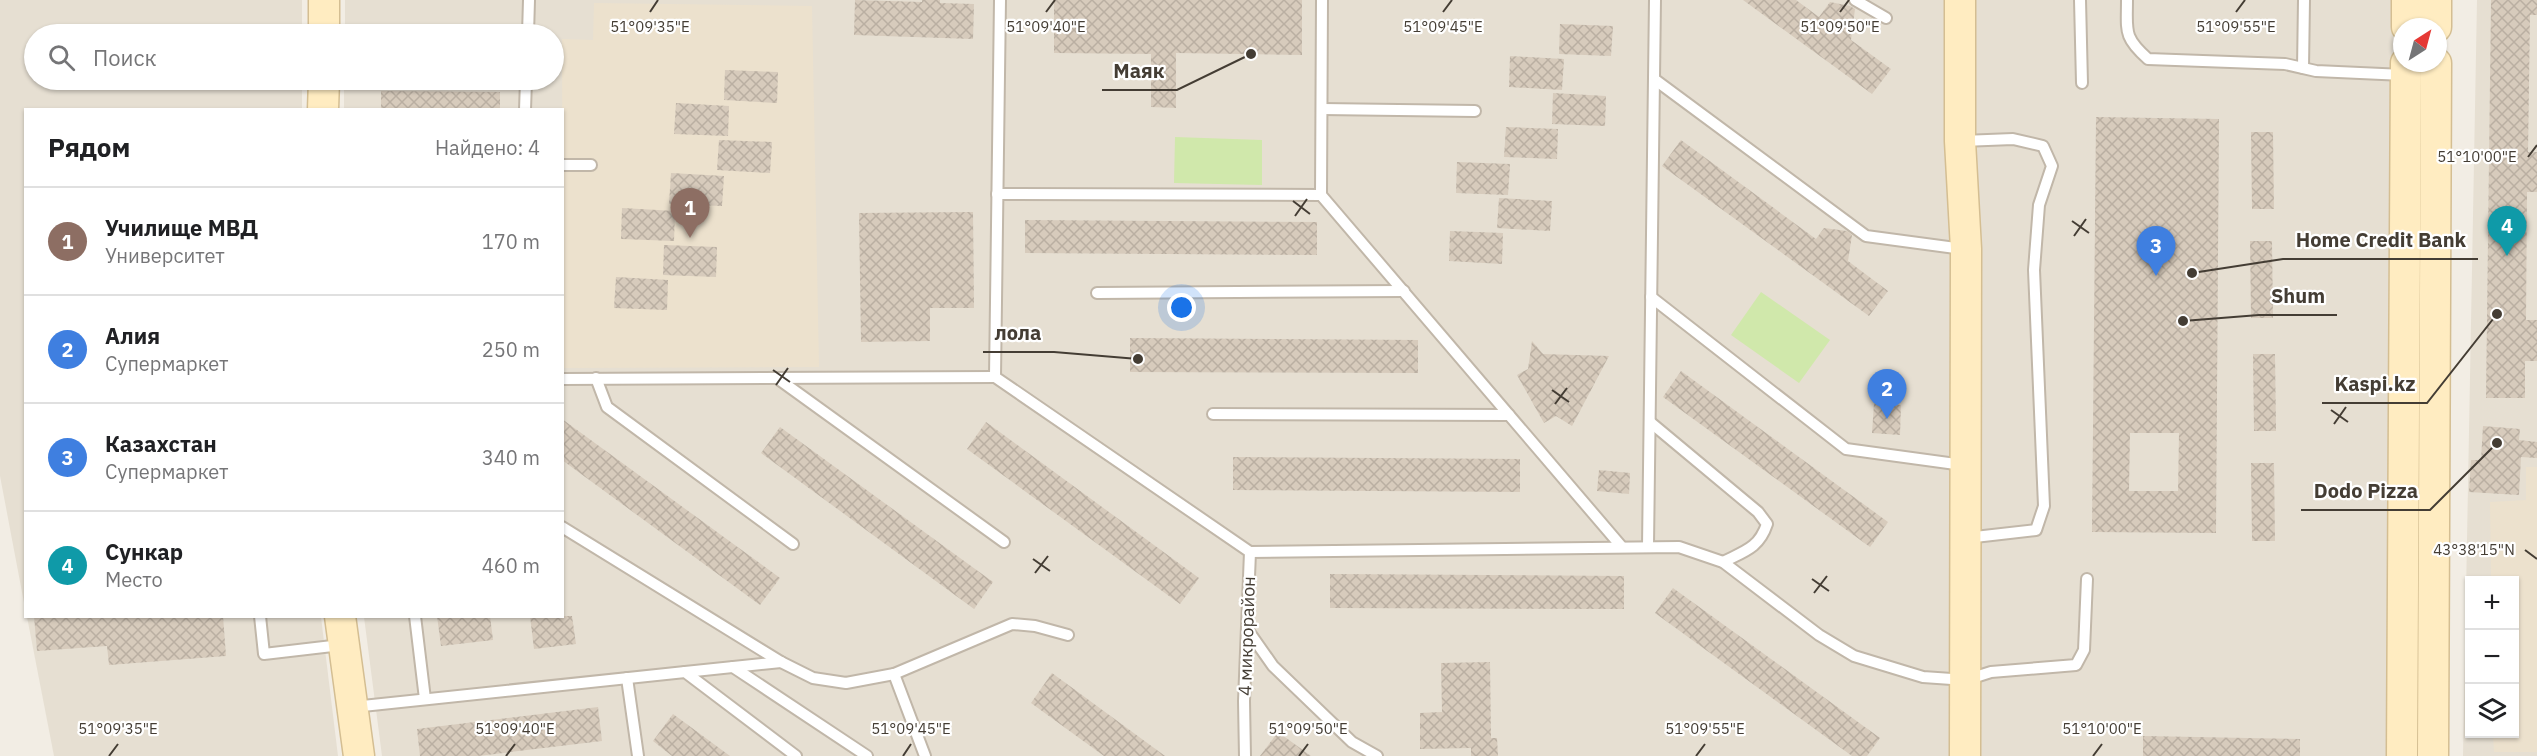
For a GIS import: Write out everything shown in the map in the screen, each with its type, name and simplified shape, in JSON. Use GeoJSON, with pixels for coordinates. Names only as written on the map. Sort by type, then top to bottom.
{"type":"FeatureCollection","features":[{"type":"Feature","properties":{"kind":"main road"},"geometry":{"type":"LineString","coordinates":[[324,0],[324,24]]}},
{"type":"Feature","properties":{"kind":"main road"},"geometry":{"type":"LineString","coordinates":[[1960,0],[1960,141],[1966,249],[1965,756]]}},
{"type":"Feature","properties":{"kind":"main road"},"geometry":{"type":"LineString","coordinates":[[2407,0],[2407,18]]}},
{"type":"Feature","properties":{"kind":"main road"},"geometry":{"type":"LineString","coordinates":[[2436,0],[2436,18]]}},
{"type":"Feature","properties":{"kind":"main road"},"geometry":{"type":"LineString","coordinates":[[2402,756],[2406,72]]}},
{"type":"Feature","properties":{"kind":"main road"},"geometry":{"type":"LineString","coordinates":[[2433,756],[2436,72]]}},
{"type":"Feature","properties":{"kind":"main road"},"geometry":{"type":"LineString","coordinates":[[323,108],[324,90]]}},
{"type":"Feature","properties":{"kind":"main road"},"geometry":{"type":"LineString","coordinates":[[342,630],[359,756]]}},
{"type":"Feature","properties":{"kind":"lane"},"geometry":{"type":"LineString","coordinates":[[528,24],[529,0]]}},
{"type":"Feature","properties":{"kind":"lane"},"geometry":{"type":"LineString","coordinates":[[995,377],[1000,0]]}},
{"type":"Feature","properties":{"kind":"lane"},"geometry":{"type":"LineString","coordinates":[[1322,0],[1321,195],[1621,546]]}},
{"type":"Feature","properties":{"kind":"lane"},"geometry":{"type":"LineString","coordinates":[[1648,546],[1655,0]]}},
{"type":"Feature","properties":{"kind":"lane"},"geometry":{"type":"LineString","coordinates":[[1855,0],[1886,18]]}},
{"type":"Feature","properties":{"kind":"lane"},"geometry":{"type":"LineString","coordinates":[[2080,0],[2082,83]]}},
{"type":"Feature","properties":{"kind":"lane"},"geometry":{"type":"LineString","coordinates":[[2127,0],[2127,35],[2135,47],[2148,59],[2285,64],[2316,71],[2393,69]]}},
{"type":"Feature","properties":{"kind":"lane"},"geometry":{"type":"LineString","coordinates":[[2303,68],[2304,0]]}},
{"type":"Feature","properties":{"kind":"lane"},"geometry":{"type":"LineString","coordinates":[[1654,79],[1866,236],[1966,249]]}},
{"type":"Feature","properties":{"kind":"lane"},"geometry":{"type":"LineString","coordinates":[[525,108],[526,90]]}},
{"type":"Feature","properties":{"kind":"lane"},"geometry":{"type":"LineString","coordinates":[[1322,109],[1475,111]]}},
{"type":"Feature","properties":{"kind":"lane"},"geometry":{"type":"LineString","coordinates":[[1960,141],[2013,139],[2043,146],[2052,166],[2039,205],[2034,270],[2044,506],[2036,530],[1966,538]]}},
{"type":"Feature","properties":{"kind":"lane"},"geometry":{"type":"LineString","coordinates":[[564,165],[591,165]]}},
{"type":"Feature","properties":{"kind":"lane"},"geometry":{"type":"LineString","coordinates":[[997,194],[1321,195]]}},
{"type":"Feature","properties":{"kind":"lane"},"geometry":{"type":"LineString","coordinates":[[1097,293],[1404,291]]}},
{"type":"Feature","properties":{"kind":"lane"},"geometry":{"type":"LineString","coordinates":[[1651,297],[1846,449],[1966,466]]}},
{"type":"Feature","properties":{"kind":"lane"},"geometry":{"type":"LineString","coordinates":[[564,379],[995,377],[1250,552],[1679,547],[1724,562],[1819,635],[1854,656],[1923,677],[1966,680],[1991,672],[2076,665],[2084,650],[2087,579]]}},
{"type":"Feature","properties":{"kind":"lane"},"geometry":{"type":"LineString","coordinates":[[596,378],[607,407],[793,544]]}},
{"type":"Feature","properties":{"kind":"lane"},"geometry":{"type":"LineString","coordinates":[[777,378],[1004,542]]}},
{"type":"Feature","properties":{"kind":"lane"},"geometry":{"type":"LineString","coordinates":[[1213,414],[1509,415]]}},
{"type":"Feature","properties":{"kind":"lane"},"geometry":{"type":"LineString","coordinates":[[1650,422],[1758,512],[1767,524],[1754,547],[1724,562]]}},
{"type":"Feature","properties":{"kind":"lane"},"geometry":{"type":"LineString","coordinates":[[564,528],[781,662],[813,678],[846,683],[894,674],[1012,624],[1035,626],[1068,635]]}},
{"type":"Feature","properties":{"kind":"lane","name":"4 микрорайон"},"geometry":{"type":"LineString","coordinates":[[1245,756],[1250,552]]}},
{"type":"Feature","properties":{"kind":"lane"},"geometry":{"type":"LineString","coordinates":[[260,618],[264,654],[342,630]]}},
{"type":"Feature","properties":{"kind":"lane"},"geometry":{"type":"LineString","coordinates":[[415,618],[425,699]]}},
{"type":"Feature","properties":{"kind":"lane"},"geometry":{"type":"LineString","coordinates":[[1247,629],[1273,666],[1352,742],[1377,756]]}},
{"type":"Feature","properties":{"kind":"lane"},"geometry":{"type":"LineString","coordinates":[[352,707],[781,662]]}},
{"type":"Feature","properties":{"kind":"lane"},"geometry":{"type":"LineString","coordinates":[[733,667],[867,756]]}},
{"type":"Feature","properties":{"kind":"lane"},"geometry":{"type":"LineString","coordinates":[[685,672],[796,756]]}},
{"type":"Feature","properties":{"kind":"lane"},"geometry":{"type":"LineString","coordinates":[[894,674],[925,756]]}},
{"type":"Feature","properties":{"kind":"lane"},"geometry":{"type":"LineString","coordinates":[[627,678],[638,756]]}},
{"type":"Feature","properties":{"kind":"shaded area"},"geometry":{"type":"Polygon","coordinates":[[[0,0],[302,0],[302,24],[24,24],[24,90],[302,90],[302,108],[24,108],[24,603],[0,476],[0,0]]]}},
{"type":"Feature","properties":{"kind":"shaded area"},"geometry":{"type":"Polygon","coordinates":[[[345,0],[2393,0],[2389,756],[382,756],[364,618],[564,618],[564,108],[344,108],[344,90],[564,90],[564,24],[345,24],[345,0]]]}},
{"type":"Feature","properties":{"kind":"shaded area"},"geometry":{"type":"Polygon","coordinates":[[[2477,0],[2537,0],[2537,756],[2463,756],[2465,648],[2465,738],[2519,738],[2519,576],[2466,576],[2477,0]]]}},
{"type":"Feature","properties":{"kind":"shaded area"},"geometry":{"type":"Polygon","coordinates":[[[594,3],[812,6],[819,367],[564,368],[562,90],[564,90],[564,39],[593,40],[594,3]]]}},
{"type":"Feature","properties":{"kind":"shaded area"},"geometry":{"type":"Polygon","coordinates":[[[2526,467],[2537,467],[2537,752],[2494,752],[2493,738],[2519,738],[2519,576],[2491,576],[2490,502],[2526,500],[2526,467]]]}},
{"type":"Feature","properties":{"kind":"shaded area"},"geometry":{"type":"Polygon","coordinates":[[[27,618],[321,618],[338,756],[54,756],[27,618]]]}},
{"type":"Feature","properties":{"kind":"green space"},"geometry":{"type":"Polygon","coordinates":[[[1175,137],[1262,140],[1262,185],[1174,183],[1175,137]]]}},
{"type":"Feature","properties":{"kind":"green space"},"geometry":{"type":"Polygon","coordinates":[[[1761,292],[1830,340],[1799,383],[1731,335],[1761,292]]]}},
{"type":"Feature","properties":{"kind":"building"},"geometry":{"type":"Polygon","coordinates":[[[855,0],[922,2],[922,0],[940,0],[940,3],[974,4],[973,39],[854,35],[855,0]]]}},
{"type":"Feature","properties":{"kind":"building"},"geometry":{"type":"Polygon","coordinates":[[[1054,0],[1302,0],[1302,55],[1176,53],[1176,108],[1151,107],[1151,54],[1054,53],[1054,0]]]}},
{"type":"Feature","properties":{"kind":"building"},"geometry":{"type":"Polygon","coordinates":[[[1743,0],[1796,0],[1819,17],[1830,2],[1850,6],[1855,9],[1851,40],[1891,69],[1872,94],[1743,0]]]}},
{"type":"Feature","properties":{"kind":"building"},"geometry":{"type":"Polygon","coordinates":[[[2491,0],[2537,0],[2537,15],[2530,15],[2528,152],[2537,152],[2537,192],[2527,192],[2526,320],[2537,320],[2537,361],[2525,361],[2525,398],[2486,398],[2491,0]]]}},
{"type":"Feature","properties":{"kind":"building"},"geometry":{"type":"Polygon","coordinates":[[[1560,24],[1613,26],[1611,56],[1559,54],[1560,24]]]}},
{"type":"Feature","properties":{"kind":"building"},"geometry":{"type":"Polygon","coordinates":[[[1510,56],[1564,59],[1562,90],[1509,87],[1510,56]]]}},
{"type":"Feature","properties":{"kind":"building"},"geometry":{"type":"Polygon","coordinates":[[[725,70],[778,72],[777,103],[724,100],[725,70]]]}},
{"type":"Feature","properties":{"kind":"building"},"geometry":{"type":"Polygon","coordinates":[[[381,91],[500,92],[500,108],[381,108],[381,91]]]}},
{"type":"Feature","properties":{"kind":"building"},"geometry":{"type":"Polygon","coordinates":[[[1553,93],[1606,96],[1605,126],[1552,124],[1553,93]]]}},
{"type":"Feature","properties":{"kind":"building"},"geometry":{"type":"Polygon","coordinates":[[[676,103],[729,106],[728,136],[674,134],[676,103]]]}},
{"type":"Feature","properties":{"kind":"building"},"geometry":{"type":"Polygon","coordinates":[[[2096,117],[2219,119],[2216,533],[2092,532],[2096,117]],[[2130,433],[2129,491],[2178,491],[2179,433],[2130,433]]]}},
{"type":"Feature","properties":{"kind":"building"},"geometry":{"type":"Polygon","coordinates":[[[1506,127],[1558,129],[1557,159],[1504,157],[1506,127]]]}},
{"type":"Feature","properties":{"kind":"building"},"geometry":{"type":"Polygon","coordinates":[[[2251,132],[2273,132],[2274,209],[2252,209],[2251,132]]]}},
{"type":"Feature","properties":{"kind":"building"},"geometry":{"type":"Polygon","coordinates":[[[719,140],[772,142],[770,173],[717,170],[719,140]]]}},
{"type":"Feature","properties":{"kind":"building"},"geometry":{"type":"Polygon","coordinates":[[[1681,140],[1816,239],[1824,228],[1847,231],[1852,235],[1848,261],[1888,291],[1869,316],[1662,166],[1681,140]]]}},
{"type":"Feature","properties":{"kind":"building"},"geometry":{"type":"Polygon","coordinates":[[[1457,162],[1510,164],[1508,195],[1456,193],[1457,162]]]}},
{"type":"Feature","properties":{"kind":"building"},"geometry":{"type":"Polygon","coordinates":[[[671,173],[724,176],[722,206],[669,204],[671,173]]]}},
{"type":"Feature","properties":{"kind":"building"},"geometry":{"type":"Polygon","coordinates":[[[1499,198],[1552,201],[1550,231],[1497,228],[1499,198]]]}},
{"type":"Feature","properties":{"kind":"building"},"geometry":{"type":"Polygon","coordinates":[[[622,208],[675,211],[674,241],[621,239],[622,208]]]}},
{"type":"Feature","properties":{"kind":"building"},"geometry":{"type":"Polygon","coordinates":[[[973,212],[974,308],[930,308],[930,341],[861,342],[859,213],[973,212]]]}},
{"type":"Feature","properties":{"kind":"building"},"geometry":{"type":"Polygon","coordinates":[[[1025,220],[1317,222],[1317,255],[1025,253],[1025,220]]]}},
{"type":"Feature","properties":{"kind":"building"},"geometry":{"type":"Polygon","coordinates":[[[1450,231],[1503,233],[1502,264],[1449,261],[1450,231]]]}},
{"type":"Feature","properties":{"kind":"building"},"geometry":{"type":"Polygon","coordinates":[[[2250,241],[2272,241],[2273,318],[2251,318],[2250,241]]]}},
{"type":"Feature","properties":{"kind":"building"},"geometry":{"type":"Polygon","coordinates":[[[664,245],[717,247],[716,277],[663,275],[664,245]]]}},
{"type":"Feature","properties":{"kind":"building"},"geometry":{"type":"Polygon","coordinates":[[[616,277],[668,280],[667,310],[614,308],[616,277]]]}},
{"type":"Feature","properties":{"kind":"building"},"geometry":{"type":"Polygon","coordinates":[[[1130,338],[1418,340],[1418,373],[1130,372],[1130,338]]]}},
{"type":"Feature","properties":{"kind":"building"},"geometry":{"type":"Polygon","coordinates":[[[1532,341],[1543,354],[1609,356],[1572,426],[1556,416],[1544,423],[1517,375],[1528,369],[1532,341]]]}},
{"type":"Feature","properties":{"kind":"building"},"geometry":{"type":"Polygon","coordinates":[[[2253,354],[2275,354],[2276,431],[2254,431],[2253,354]]]}},
{"type":"Feature","properties":{"kind":"building"},"geometry":{"type":"Polygon","coordinates":[[[1681,371],[1888,522],[1870,547],[1663,397],[1681,371]]]}},
{"type":"Feature","properties":{"kind":"building"},"geometry":{"type":"Polygon","coordinates":[[[1874,403],[1901,405],[1900,435],[1872,433],[1874,403]]]}},
{"type":"Feature","properties":{"kind":"building"},"geometry":{"type":"Polygon","coordinates":[[[564,420],[780,578],[760,605],[564,461],[564,420]]]}},
{"type":"Feature","properties":{"kind":"building"},"geometry":{"type":"Polygon","coordinates":[[[986,422],[1199,578],[1180,604],[967,449],[986,422]]]}},
{"type":"Feature","properties":{"kind":"building"},"geometry":{"type":"Polygon","coordinates":[[[2483,426],[2520,429],[2519,440],[2537,442],[2537,458],[2521,457],[2519,495],[2469,492],[2471,460],[2481,460],[2483,426]]]}},
{"type":"Feature","properties":{"kind":"building"},"geometry":{"type":"Polygon","coordinates":[[[780,427],[993,582],[974,609],[761,453],[780,427]]]}},
{"type":"Feature","properties":{"kind":"building"},"geometry":{"type":"Polygon","coordinates":[[[1233,457],[1520,459],[1520,492],[1233,490],[1233,457]]]}},
{"type":"Feature","properties":{"kind":"building"},"geometry":{"type":"Polygon","coordinates":[[[2251,463],[2274,463],[2275,541],[2252,541],[2251,463]]]}},
{"type":"Feature","properties":{"kind":"building"},"geometry":{"type":"Polygon","coordinates":[[[1599,470],[1630,473],[1629,494],[1597,491],[1599,470]]]}},
{"type":"Feature","properties":{"kind":"building"},"geometry":{"type":"Polygon","coordinates":[[[1330,574],[1624,576],[1624,609],[1330,608],[1330,574]]]}},
{"type":"Feature","properties":{"kind":"building"},"geometry":{"type":"Polygon","coordinates":[[[1673,588],[1880,738],[1867,756],[1852,756],[1655,613],[1673,588]]]}},
{"type":"Feature","properties":{"kind":"building"},"geometry":{"type":"Polygon","coordinates":[[[572,616],[576,644],[534,649],[530,618],[572,616]]]}},
{"type":"Feature","properties":{"kind":"building"},"geometry":{"type":"Polygon","coordinates":[[[34,618],[223,618],[226,656],[109,665],[107,646],[37,651],[34,618]]]}},
{"type":"Feature","properties":{"kind":"building"},"geometry":{"type":"Polygon","coordinates":[[[437,618],[490,618],[493,640],[441,646],[437,618]]]}},
{"type":"Feature","properties":{"kind":"building"},"geometry":{"type":"Polygon","coordinates":[[[1490,662],[1491,738],[1497,738],[1498,756],[1471,756],[1471,748],[1420,749],[1420,713],[1442,712],[1441,663],[1490,662]]]}},
{"type":"Feature","properties":{"kind":"building"},"geometry":{"type":"Polygon","coordinates":[[[1052,673],[1165,756],[1104,756],[1031,703],[1052,673]]]}},
{"type":"Feature","properties":{"kind":"building"},"geometry":{"type":"Polygon","coordinates":[[[598,707],[602,741],[478,756],[420,756],[417,729],[598,707]]]}},
{"type":"Feature","properties":{"kind":"building"},"geometry":{"type":"Polygon","coordinates":[[[673,714],[730,756],[672,756],[653,741],[673,714]]]}},
{"type":"Feature","properties":{"kind":"building"},"geometry":{"type":"Polygon","coordinates":[[[1278,732],[1311,756],[1260,756],[1278,732]]]}},
{"type":"Feature","properties":{"kind":"building"},"geometry":{"type":"Polygon","coordinates":[[[2143,736],[2300,739],[2300,756],[2143,756],[2143,736]]]}},
{"type":"Feature","properties":{"kind":"place","name":"Маяк"},"geometry":{"type":"Point","coordinates":[1251,54]}},
{"type":"Feature","properties":{"kind":"place","name":"Училище МВД"},"geometry":{"type":"Point","coordinates":[690,238]}},
{"type":"Feature","properties":{"kind":"place","name":"Сункар"},"geometry":{"type":"Point","coordinates":[2507,256]}},
{"type":"Feature","properties":{"kind":"place","name":"Home Credit Bank"},"geometry":{"type":"Point","coordinates":[2192,273]}},
{"type":"Feature","properties":{"kind":"place","name":"Казахстан"},"geometry":{"type":"Point","coordinates":[2156,276]}},
{"type":"Feature","properties":{"kind":"place","name":"Kaspi.kz"},"geometry":{"type":"Point","coordinates":[2497,314]}},
{"type":"Feature","properties":{"kind":"place","name":"Shum"},"geometry":{"type":"Point","coordinates":[2183,321]}},
{"type":"Feature","properties":{"kind":"place","name":"лола"},"geometry":{"type":"Point","coordinates":[1138,359]}},
{"type":"Feature","properties":{"kind":"place","name":"Алия"},"geometry":{"type":"Point","coordinates":[1887,419]}},
{"type":"Feature","properties":{"kind":"place","name":"Dodo Pizza"},"geometry":{"type":"Point","coordinates":[2497,443]}}]}
